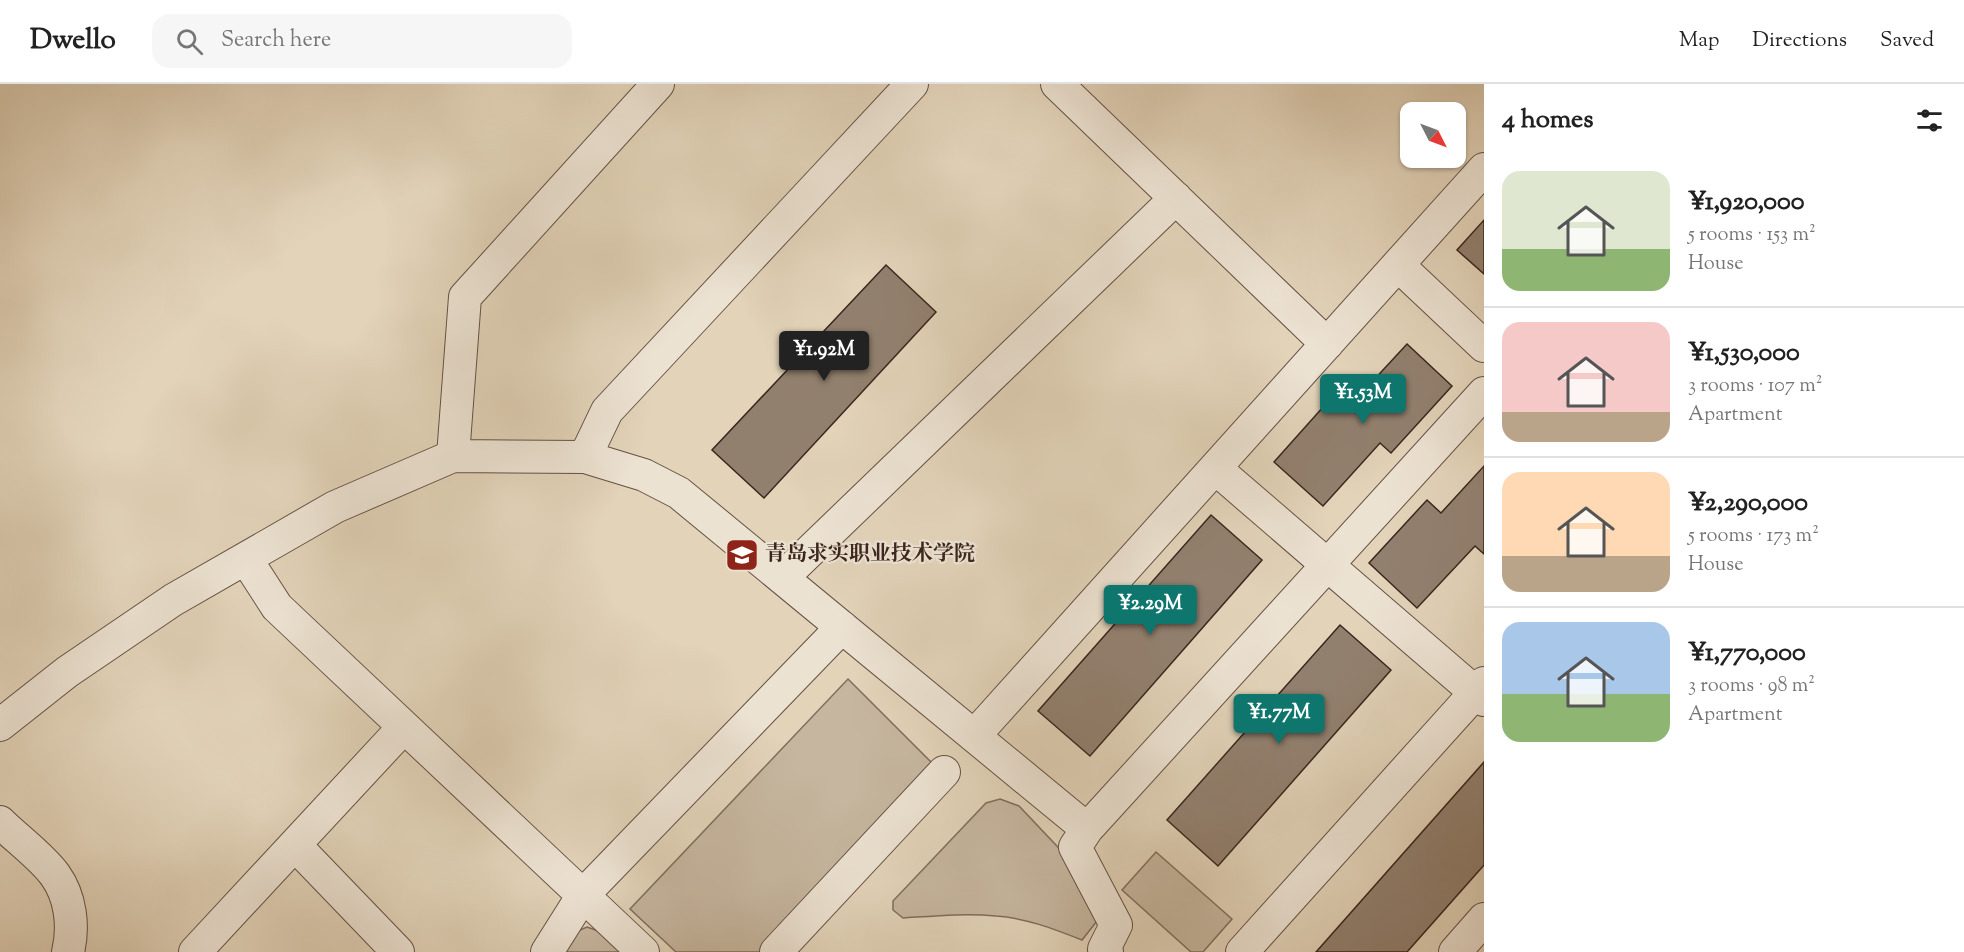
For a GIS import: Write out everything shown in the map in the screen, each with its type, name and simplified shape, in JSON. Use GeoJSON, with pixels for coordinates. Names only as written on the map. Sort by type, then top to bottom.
{"type":"FeatureCollection","features":[{"type":"Feature","properties":{"kind":"lane"},"geometry":{"type":"LineString","coordinates":[[453,456],[465,297],[658,84]]}},
{"type":"Feature","properties":{"kind":"lane"},"geometry":{"type":"LineString","coordinates":[[585,457],[607,411],[912,84]]}},
{"type":"Feature","properties":{"kind":"lane"},"geometry":{"type":"LineString","coordinates":[[1057,84],[1327,344]]}},
{"type":"Feature","properties":{"kind":"lane"},"geometry":{"type":"LineString","coordinates":[[974,736],[1484,170]]}},
{"type":"Feature","properties":{"kind":"lane"},"geometry":{"type":"LineString","coordinates":[[782,578],[1176,198]]}},
{"type":"Feature","properties":{"kind":"lane"},"geometry":{"type":"LineString","coordinates":[[1398,265],[1484,346]]}},
{"type":"Feature","properties":{"kind":"lane"},"geometry":{"type":"LineString","coordinates":[[1107,952],[1104,949],[1116,925],[1076,847],[1087,829],[1484,393]]}},
{"type":"Feature","properties":{"kind":"lane"},"geometry":{"type":"LineString","coordinates":[[0,725],[67,672],[173,600],[335,507],[453,456],[585,457],[644,475],[679,493],[1087,829]]}},
{"type":"Feature","properties":{"kind":"lane"},"geometry":{"type":"LineString","coordinates":[[1215,468],[1481,692],[1242,952]]}},
{"type":"Feature","properties":{"kind":"lane"},"geometry":{"type":"LineString","coordinates":[[246,559],[278,607],[644,952]]}},
{"type":"Feature","properties":{"kind":"lane"},"geometry":{"type":"LineString","coordinates":[[547,952],[583,895],[842,627]]}},
{"type":"Feature","properties":{"kind":"lane"},"geometry":{"type":"LineString","coordinates":[[195,952],[404,727]]}},
{"type":"Feature","properties":{"kind":"lane"},"geometry":{"type":"LineString","coordinates":[[776,952],[944,772]]}},
{"type":"Feature","properties":{"kind":"lane"},"geometry":{"type":"LineString","coordinates":[[0,822],[55,875],[69,903],[72,935],[69,952]]}},
{"type":"Feature","properties":{"kind":"lane"},"geometry":{"type":"LineString","coordinates":[[295,845],[398,952]]}},
{"type":"Feature","properties":{"kind":"lane"},"geometry":{"type":"LineString","coordinates":[[1455,952],[1484,919]]}},
{"type":"Feature","properties":{"kind":"shaded area"},"geometry":{"type":"Polygon","coordinates":[[[848,679],[936,767],[763,952],[676,952],[630,909],[848,679]]]}},
{"type":"Feature","properties":{"kind":"shaded area"},"geometry":{"type":"Polygon","coordinates":[[[1000,799],[1019,806],[1071,861],[1101,916],[1082,940],[1040,925],[1007,917],[961,915],[903,918],[893,910],[893,901],[986,803],[1000,799]]]}},
{"type":"Feature","properties":{"kind":"shaded area"},"geometry":{"type":"Polygon","coordinates":[[[1156,852],[1232,919],[1203,952],[1191,952],[1122,890],[1156,852]]]}},
{"type":"Feature","properties":{"kind":"shaded area"},"geometry":{"type":"Polygon","coordinates":[[[587,927],[601,932],[623,952],[562,952],[573,933],[587,927]]]}},
{"type":"Feature","properties":{"kind":"building"},"geometry":{"type":"Polygon","coordinates":[[[1484,220],[1484,274],[1457,250],[1484,220]]]}},
{"type":"Feature","properties":{"kind":"building"},"geometry":{"type":"Polygon","coordinates":[[[886,265],[936,312],[764,498],[712,450],[886,265]]]}},
{"type":"Feature","properties":{"kind":"building"},"geometry":{"type":"Polygon","coordinates":[[[1407,344],[1452,386],[1391,453],[1380,443],[1323,506],[1274,462],[1332,397],[1346,410],[1407,344]]]}},
{"type":"Feature","properties":{"kind":"building"},"geometry":{"type":"Polygon","coordinates":[[[1484,466],[1484,554],[1475,546],[1417,608],[1369,563],[1427,500],[1441,513],[1484,466]]]}},
{"type":"Feature","properties":{"kind":"building"},"geometry":{"type":"Polygon","coordinates":[[[1211,515],[1262,560],[1090,756],[1038,711],[1211,515]]]}},
{"type":"Feature","properties":{"kind":"building"},"geometry":{"type":"Polygon","coordinates":[[[1340,625],[1391,670],[1218,866],[1167,820],[1340,625]]]}},
{"type":"Feature","properties":{"kind":"building"},"geometry":{"type":"Polygon","coordinates":[[[1484,762],[1484,865],[1407,952],[1316,952],[1484,762]]]}},
{"type":"Feature","properties":{"kind":"place","name":"青岛求实职业技术学院"},"geometry":{"type":"Point","coordinates":[742,555]}}]}
